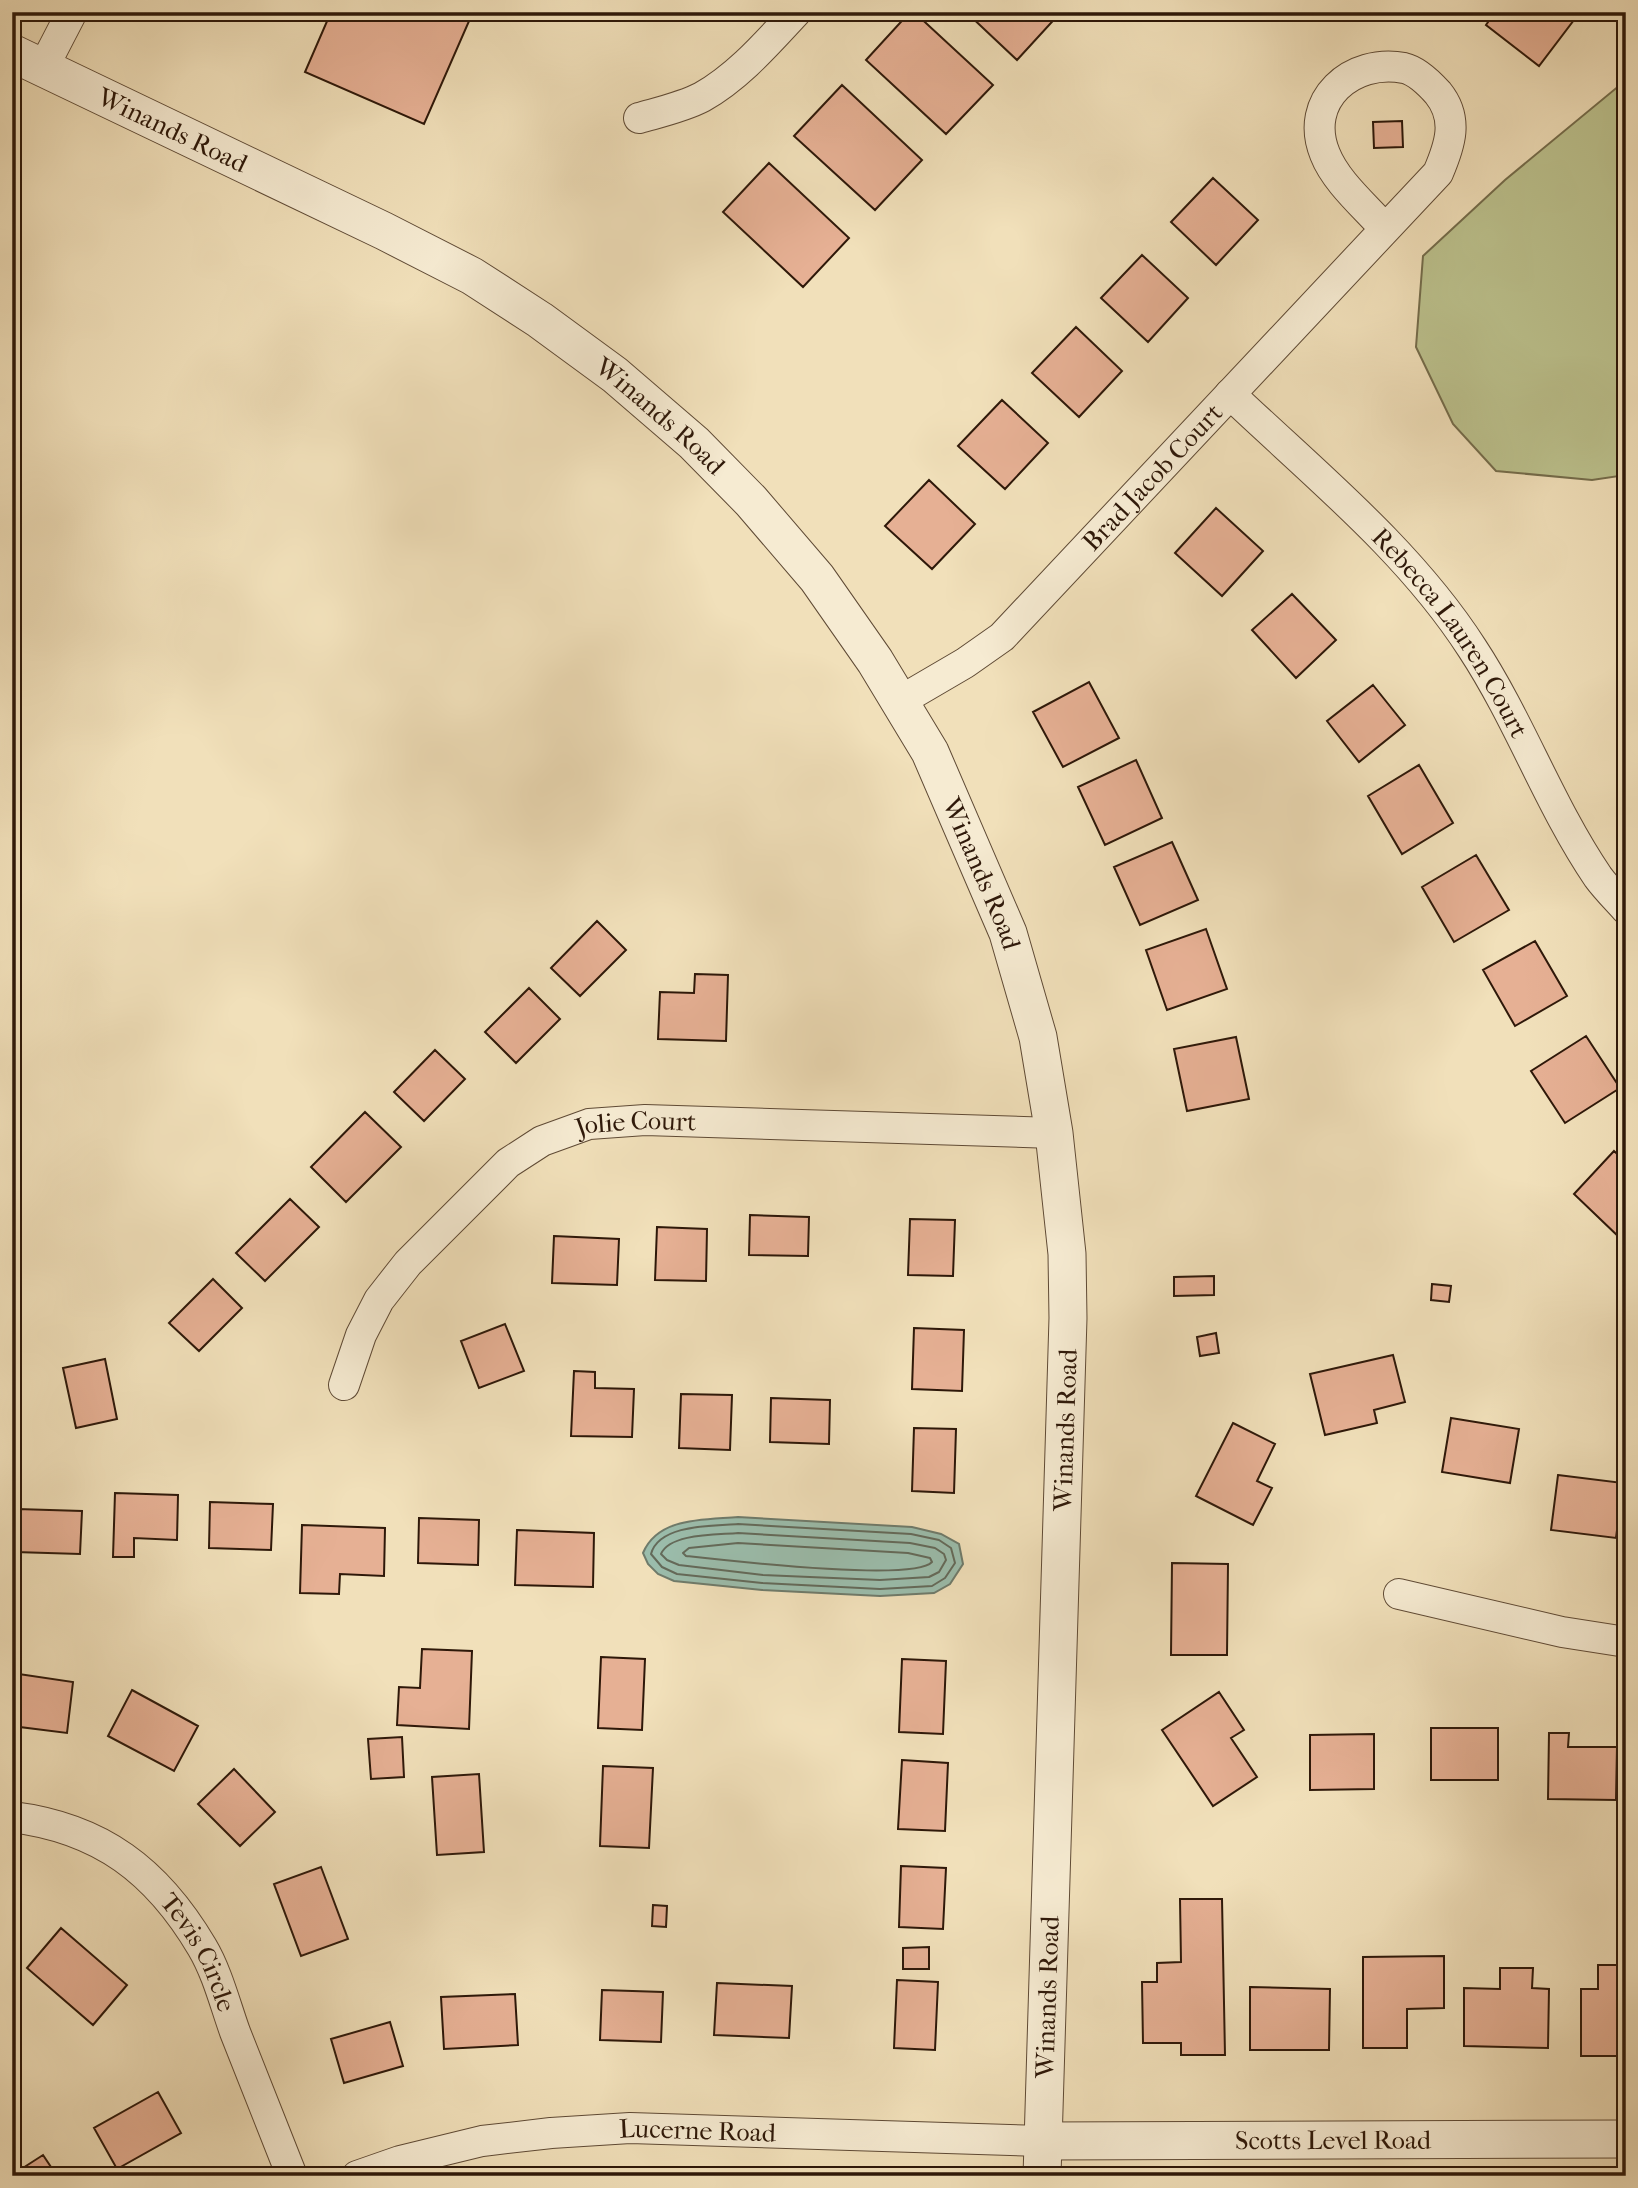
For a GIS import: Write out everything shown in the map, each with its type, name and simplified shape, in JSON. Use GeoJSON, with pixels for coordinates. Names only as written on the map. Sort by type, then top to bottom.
{"type":"FeatureCollection","features":[{"type":"Feature","properties":{"kind":"street"},"geometry":{"type":"LineString","coordinates":[[28,61],[72,12]]}},
{"type":"Feature","properties":{"kind":"street"},"geometry":{"type":"LineString","coordinates":[[639,118],[700,98],[729,79],[757,54],[796,12]]}},
{"type":"Feature","properties":{"kind":"street","name":"Winands Road"},"geometry":{"type":"LineString","coordinates":[[28,61],[384,231],[472,276],[540,320],[615,375],[694,443],[759,510],[817,578],[875,661],[930,752],[1008,933],[1038,1037],[1054,1133],[1067,1254],[1068,1318],[1042,2158]]}},
{"type":"Feature","properties":{"kind":"street","name":"Brad Jacob Court"},"geometry":{"type":"LineString","coordinates":[[900,701],[965,663],[1002,637],[1438,173],[1448,150],[1452,127],[1446,103],[1428,82],[1406,68],[1380,67],[1358,72],[1341,83],[1327,99],[1320,117],[1320,133],[1325,154],[1339,177],[1385,229]]}},
{"type":"Feature","properties":{"kind":"street","name":"Rebecca Lauren Court"},"geometry":{"type":"LineString","coordinates":[[1230,394],[1386,542],[1432,592],[1472,648],[1515,723],[1565,823],[1599,879],[1626,909]]}},
{"type":"Feature","properties":{"kind":"street","name":"Jolie Court"},"geometry":{"type":"LineString","coordinates":[[344,1385],[361,1335],[379,1300],[408,1263],[508,1163],[542,1141],[590,1124],[645,1120],[1054,1133]]}},
{"type":"Feature","properties":{"kind":"street"},"geometry":{"type":"LineString","coordinates":[[1399,1594],[1562,1632],[1626,1642]]}},
{"type":"Feature","properties":{"kind":"street","name":"Tevis Circle"},"geometry":{"type":"LineString","coordinates":[[12,1817],[58,1826],[105,1844],[144,1872],[174,1906],[203,1949],[292,2176]]}},
{"type":"Feature","properties":{"kind":"street","name":"Lucerne Road"},"geometry":{"type":"LineString","coordinates":[[357,2176],[400,2161],[482,2141],[551,2133],[630,2129],[1042,2158]]}},
{"type":"Feature","properties":{"kind":"street","name":"Scotts Level Road"},"geometry":{"type":"LineString","coordinates":[[1042,2158],[1626,2139]]}},
{"type":"Feature","properties":{"kind":"green space"},"geometry":{"type":"Polygon","coordinates":[[[1626,80],[1626,475],[1592,480],[1496,471],[1453,424],[1416,347],[1423,256],[1505,180],[1626,80]]]}},
{"type":"Feature","properties":{"kind":"water"},"geometry":{"type":"Polygon","coordinates":[[[738,1517],[912,1527],[941,1534],[959,1544],[963,1564],[950,1584],[934,1593],[880,1596],[762,1590],[674,1581],[658,1574],[648,1564],[643,1553],[650,1541],[671,1527],[697,1520],[738,1517]]]}},
{"type":"Feature","properties":{"kind":"building"},"geometry":{"type":"Polygon","coordinates":[[[331,12],[473,12],[424,124],[305,72],[331,12]]]}},
{"type":"Feature","properties":{"kind":"building"},"geometry":{"type":"Polygon","coordinates":[[[910,12],[914,12],[993,85],[946,134],[866,60],[910,12]]]}},
{"type":"Feature","properties":{"kind":"building"},"geometry":{"type":"Polygon","coordinates":[[[966,12],[1061,12],[1017,60],[966,12]]]}},
{"type":"Feature","properties":{"kind":"building"},"geometry":{"type":"Polygon","coordinates":[[[1495,12],[1580,12],[1539,66],[1486,25],[1495,12]]]}},
{"type":"Feature","properties":{"kind":"building"},"geometry":{"type":"Polygon","coordinates":[[[842,85],[922,160],[875,210],[794,136],[842,85]]]}},
{"type":"Feature","properties":{"kind":"building"},"geometry":{"type":"Polygon","coordinates":[[[1402,121],[1403,147],[1374,148],[1373,122],[1402,121]]]}},
{"type":"Feature","properties":{"kind":"building"},"geometry":{"type":"Polygon","coordinates":[[[769,163],[849,238],[803,287],[723,212],[769,163]]]}},
{"type":"Feature","properties":{"kind":"building"},"geometry":{"type":"Polygon","coordinates":[[[1213,178],[1258,220],[1216,265],[1171,222],[1213,178]]]}},
{"type":"Feature","properties":{"kind":"building"},"geometry":{"type":"Polygon","coordinates":[[[1142,255],[1188,298],[1148,342],[1101,298],[1142,255]]]}},
{"type":"Feature","properties":{"kind":"building"},"geometry":{"type":"Polygon","coordinates":[[[1076,327],[1122,371],[1079,417],[1032,373],[1076,327]]]}},
{"type":"Feature","properties":{"kind":"building"},"geometry":{"type":"Polygon","coordinates":[[[1002,400],[1048,443],[1005,489],[958,446],[1002,400]]]}},
{"type":"Feature","properties":{"kind":"building"},"geometry":{"type":"Polygon","coordinates":[[[929,480],[975,524],[932,569],[885,526],[929,480]]]}},
{"type":"Feature","properties":{"kind":"building"},"geometry":{"type":"Polygon","coordinates":[[[1216,508],[1263,551],[1222,596],[1175,553],[1216,508]]]}},
{"type":"Feature","properties":{"kind":"building"},"geometry":{"type":"Polygon","coordinates":[[[1292,594],[1336,640],[1296,678],[1252,630],[1292,594]]]}},
{"type":"Feature","properties":{"kind":"building"},"geometry":{"type":"Polygon","coordinates":[[[1089,682],[1119,738],[1063,767],[1033,712],[1089,682]]]}},
{"type":"Feature","properties":{"kind":"building"},"geometry":{"type":"Polygon","coordinates":[[[1373,685],[1405,725],[1359,762],[1327,721],[1373,685]]]}},
{"type":"Feature","properties":{"kind":"building"},"geometry":{"type":"Polygon","coordinates":[[[1136,760],[1162,818],[1105,845],[1078,787],[1136,760]]]}},
{"type":"Feature","properties":{"kind":"building"},"geometry":{"type":"Polygon","coordinates":[[[1419,765],[1453,823],[1402,854],[1368,796],[1419,765]]]}},
{"type":"Feature","properties":{"kind":"building"},"geometry":{"type":"Polygon","coordinates":[[[1172,842],[1198,900],[1140,925],[1114,867],[1172,842]]]}},
{"type":"Feature","properties":{"kind":"building"},"geometry":{"type":"Polygon","coordinates":[[[1476,855],[1509,910],[1454,942],[1422,887],[1476,855]]]}},
{"type":"Feature","properties":{"kind":"building"},"geometry":{"type":"Polygon","coordinates":[[[597,921],[626,950],[580,996],[551,968],[597,921]]]}},
{"type":"Feature","properties":{"kind":"building"},"geometry":{"type":"Polygon","coordinates":[[[1206,929],[1227,989],[1167,1010],[1146,950],[1206,929]]]}},
{"type":"Feature","properties":{"kind":"building"},"geometry":{"type":"Polygon","coordinates":[[[1535,941],[1567,996],[1515,1026],[1483,970],[1535,941]]]}},
{"type":"Feature","properties":{"kind":"building"},"geometry":{"type":"Polygon","coordinates":[[[695,974],[728,975],[726,1041],[658,1039],[660,992],[694,993],[695,974]]]}},
{"type":"Feature","properties":{"kind":"building"},"geometry":{"type":"Polygon","coordinates":[[[529,988],[560,1019],[516,1063],[485,1032],[529,988]]]}},
{"type":"Feature","properties":{"kind":"building"},"geometry":{"type":"Polygon","coordinates":[[[1586,1036],[1620,1088],[1565,1123],[1531,1071],[1586,1036]]]}},
{"type":"Feature","properties":{"kind":"building"},"geometry":{"type":"Polygon","coordinates":[[[1236,1037],[1249,1099],[1187,1111],[1174,1049],[1236,1037]]]}},
{"type":"Feature","properties":{"kind":"building"},"geometry":{"type":"Polygon","coordinates":[[[435,1050],[465,1079],[424,1121],[394,1092],[435,1050]]]}},
{"type":"Feature","properties":{"kind":"building"},"geometry":{"type":"Polygon","coordinates":[[[365,1112],[401,1147],[346,1202],[311,1167],[365,1112]]]}},
{"type":"Feature","properties":{"kind":"building"},"geometry":{"type":"Polygon","coordinates":[[[1614,1151],[1626,1162],[1626,1232],[1620,1238],[1574,1194],[1614,1151]]]}},
{"type":"Feature","properties":{"kind":"building"},"geometry":{"type":"Polygon","coordinates":[[[290,1199],[319,1227],[265,1281],[236,1253],[290,1199]]]}},
{"type":"Feature","properties":{"kind":"building"},"geometry":{"type":"Polygon","coordinates":[[[750,1215],[809,1217],[808,1256],[749,1255],[750,1215]]]}},
{"type":"Feature","properties":{"kind":"building"},"geometry":{"type":"Polygon","coordinates":[[[910,1219],[955,1220],[953,1276],[908,1275],[910,1219]]]}},
{"type":"Feature","properties":{"kind":"building"},"geometry":{"type":"Polygon","coordinates":[[[657,1227],[707,1229],[706,1281],[655,1280],[657,1227]]]}},
{"type":"Feature","properties":{"kind":"building"},"geometry":{"type":"Polygon","coordinates":[[[554,1236],[619,1239],[617,1285],[552,1283],[554,1236]]]}},
{"type":"Feature","properties":{"kind":"building"},"geometry":{"type":"Polygon","coordinates":[[[1214,1276],[1214,1295],[1174,1296],[1174,1277],[1214,1276]]]}},
{"type":"Feature","properties":{"kind":"building"},"geometry":{"type":"Polygon","coordinates":[[[213,1279],[242,1308],[199,1351],[169,1323],[213,1279]]]}},
{"type":"Feature","properties":{"kind":"building"},"geometry":{"type":"Polygon","coordinates":[[[1432,1284],[1451,1286],[1449,1302],[1431,1300],[1432,1284]]]}},
{"type":"Feature","properties":{"kind":"building"},"geometry":{"type":"Polygon","coordinates":[[[505,1324],[524,1371],[479,1388],[461,1341],[505,1324]]]}},
{"type":"Feature","properties":{"kind":"building"},"geometry":{"type":"Polygon","coordinates":[[[914,1328],[964,1330],[962,1391],[912,1389],[914,1328]]]}},
{"type":"Feature","properties":{"kind":"building"},"geometry":{"type":"Polygon","coordinates":[[[1216,1333],[1219,1353],[1200,1356],[1197,1337],[1216,1333]]]}},
{"type":"Feature","properties":{"kind":"building"},"geometry":{"type":"Polygon","coordinates":[[[1393,1355],[1405,1402],[1374,1410],[1377,1423],[1325,1435],[1310,1374],[1393,1355]]]}},
{"type":"Feature","properties":{"kind":"building"},"geometry":{"type":"Polygon","coordinates":[[[105,1359],[117,1419],[76,1428],[63,1368],[105,1359]]]}},
{"type":"Feature","properties":{"kind":"building"},"geometry":{"type":"Polygon","coordinates":[[[574,1371],[595,1372],[595,1388],[634,1389],[632,1437],[571,1436],[574,1371]]]}},
{"type":"Feature","properties":{"kind":"building"},"geometry":{"type":"Polygon","coordinates":[[[681,1394],[732,1395],[730,1450],[679,1448],[681,1394]]]}},
{"type":"Feature","properties":{"kind":"building"},"geometry":{"type":"Polygon","coordinates":[[[771,1398],[830,1400],[829,1444],[770,1442],[771,1398]]]}},
{"type":"Feature","properties":{"kind":"building"},"geometry":{"type":"Polygon","coordinates":[[[1451,1418],[1519,1429],[1510,1483],[1442,1472],[1451,1418]]]}},
{"type":"Feature","properties":{"kind":"building"},"geometry":{"type":"Polygon","coordinates":[[[1233,1423],[1275,1444],[1257,1481],[1272,1488],[1253,1525],[1196,1496],[1233,1423]]]}},
{"type":"Feature","properties":{"kind":"building"},"geometry":{"type":"Polygon","coordinates":[[[914,1428],[956,1429],[954,1493],[912,1491],[914,1428]]]}},
{"type":"Feature","properties":{"kind":"building"},"geometry":{"type":"Polygon","coordinates":[[[1558,1475],[1623,1483],[1616,1538],[1551,1530],[1558,1475]]]}},
{"type":"Feature","properties":{"kind":"building"},"geometry":{"type":"Polygon","coordinates":[[[115,1493],[178,1495],[177,1540],[134,1538],[134,1557],[113,1557],[115,1493]]]}},
{"type":"Feature","properties":{"kind":"building"},"geometry":{"type":"Polygon","coordinates":[[[210,1502],[273,1504],[271,1550],[209,1548],[210,1502]]]}},
{"type":"Feature","properties":{"kind":"building"},"geometry":{"type":"Polygon","coordinates":[[[17,1509],[82,1511],[80,1554],[15,1552],[17,1509]]]}},
{"type":"Feature","properties":{"kind":"building"},"geometry":{"type":"Polygon","coordinates":[[[419,1518],[479,1520],[478,1565],[418,1563],[419,1518]]]}},
{"type":"Feature","properties":{"kind":"building"},"geometry":{"type":"Polygon","coordinates":[[[302,1525],[385,1528],[384,1576],[340,1574],[339,1594],[300,1593],[302,1525]]]}},
{"type":"Feature","properties":{"kind":"building"},"geometry":{"type":"Polygon","coordinates":[[[517,1530],[594,1533],[593,1587],[515,1585],[517,1530]]]}},
{"type":"Feature","properties":{"kind":"building"},"geometry":{"type":"Polygon","coordinates":[[[1172,1563],[1228,1564],[1227,1655],[1171,1655],[1172,1563]]]}},
{"type":"Feature","properties":{"kind":"building"},"geometry":{"type":"Polygon","coordinates":[[[422,1649],[472,1651],[469,1729],[397,1725],[399,1687],[420,1688],[422,1649]]]}},
{"type":"Feature","properties":{"kind":"building"},"geometry":{"type":"Polygon","coordinates":[[[601,1657],[645,1659],[642,1730],[598,1728],[601,1657]]]}},
{"type":"Feature","properties":{"kind":"building"},"geometry":{"type":"Polygon","coordinates":[[[902,1659],[946,1661],[943,1734],[899,1732],[902,1659]]]}},
{"type":"Feature","properties":{"kind":"building"},"geometry":{"type":"Polygon","coordinates":[[[12,1673],[73,1682],[67,1733],[12,1726],[12,1673]]]}},
{"type":"Feature","properties":{"kind":"building"},"geometry":{"type":"Polygon","coordinates":[[[132,1690],[198,1726],[174,1771],[108,1736],[132,1690]]]}},
{"type":"Feature","properties":{"kind":"building"},"geometry":{"type":"Polygon","coordinates":[[[1219,1692],[1244,1730],[1231,1738],[1257,1777],[1213,1806],[1162,1730],[1219,1692]]]}},
{"type":"Feature","properties":{"kind":"building"},"geometry":{"type":"Polygon","coordinates":[[[1431,1728],[1498,1728],[1498,1780],[1431,1780],[1431,1728]]]}},
{"type":"Feature","properties":{"kind":"building"},"geometry":{"type":"Polygon","coordinates":[[[1549,1733],[1569,1733],[1568,1747],[1617,1747],[1616,1800],[1548,1799],[1549,1733]]]}},
{"type":"Feature","properties":{"kind":"building"},"geometry":{"type":"Polygon","coordinates":[[[1374,1734],[1374,1789],[1310,1790],[1310,1735],[1374,1734]]]}},
{"type":"Feature","properties":{"kind":"building"},"geometry":{"type":"Polygon","coordinates":[[[402,1737],[404,1777],[371,1779],[368,1739],[402,1737]]]}},
{"type":"Feature","properties":{"kind":"building"},"geometry":{"type":"Polygon","coordinates":[[[902,1760],[948,1763],[945,1831],[898,1829],[902,1760]]]}},
{"type":"Feature","properties":{"kind":"building"},"geometry":{"type":"Polygon","coordinates":[[[603,1766],[653,1768],[649,1848],[600,1846],[603,1766]]]}},
{"type":"Feature","properties":{"kind":"building"},"geometry":{"type":"Polygon","coordinates":[[[234,1769],[275,1812],[240,1846],[198,1804],[234,1769]]]}},
{"type":"Feature","properties":{"kind":"building"},"geometry":{"type":"Polygon","coordinates":[[[479,1774],[484,1852],[437,1855],[432,1777],[479,1774]]]}},
{"type":"Feature","properties":{"kind":"building"},"geometry":{"type":"Polygon","coordinates":[[[901,1866],[946,1868],[943,1929],[899,1927],[901,1866]]]}},
{"type":"Feature","properties":{"kind":"building"},"geometry":{"type":"Polygon","coordinates":[[[321,1867],[348,1939],[301,1956],[274,1884],[321,1867]]]}},
{"type":"Feature","properties":{"kind":"building"},"geometry":{"type":"Polygon","coordinates":[[[1180,1899],[1222,1899],[1225,2055],[1181,2055],[1181,2043],[1143,2043],[1142,1982],[1157,1982],[1157,1963],[1181,1962],[1180,1899]]]}},
{"type":"Feature","properties":{"kind":"building"},"geometry":{"type":"Polygon","coordinates":[[[653,1905],[667,1906],[666,1927],[652,1926],[653,1905]]]}},
{"type":"Feature","properties":{"kind":"building"},"geometry":{"type":"Polygon","coordinates":[[[61,1928],[127,1985],[93,2025],[27,1968],[61,1928]]]}},
{"type":"Feature","properties":{"kind":"building"},"geometry":{"type":"Polygon","coordinates":[[[929,1947],[929,1969],[903,1969],[903,1948],[929,1947]]]}},
{"type":"Feature","properties":{"kind":"building"},"geometry":{"type":"Polygon","coordinates":[[[1444,1956],[1444,2008],[1407,2009],[1407,2048],[1363,2048],[1363,1957],[1444,1956]]]}},
{"type":"Feature","properties":{"kind":"building"},"geometry":{"type":"Polygon","coordinates":[[[1598,1965],[1622,1965],[1622,1996],[1626,1996],[1626,2056],[1581,2056],[1581,1989],[1598,1989],[1598,1965]]]}},
{"type":"Feature","properties":{"kind":"building"},"geometry":{"type":"Polygon","coordinates":[[[1500,1968],[1533,1968],[1532,1988],[1549,1989],[1548,2048],[1464,2046],[1464,1988],[1500,1989],[1500,1968]]]}},
{"type":"Feature","properties":{"kind":"building"},"geometry":{"type":"Polygon","coordinates":[[[897,1980],[938,1982],[935,2050],[894,2048],[897,1980]]]}},
{"type":"Feature","properties":{"kind":"building"},"geometry":{"type":"Polygon","coordinates":[[[717,1983],[792,1986],[789,2038],[714,2035],[717,1983]]]}},
{"type":"Feature","properties":{"kind":"building"},"geometry":{"type":"Polygon","coordinates":[[[1250,1987],[1330,1989],[1329,2050],[1250,2050],[1250,1987]]]}},
{"type":"Feature","properties":{"kind":"building"},"geometry":{"type":"Polygon","coordinates":[[[602,1990],[663,1992],[661,2042],[600,2040],[602,1990]]]}},
{"type":"Feature","properties":{"kind":"building"},"geometry":{"type":"Polygon","coordinates":[[[515,1994],[518,2045],[444,2049],[441,1997],[515,1994]]]}},
{"type":"Feature","properties":{"kind":"building"},"geometry":{"type":"Polygon","coordinates":[[[390,2022],[403,2066],[344,2083],[331,2039],[390,2022]]]}},
{"type":"Feature","properties":{"kind":"building"},"geometry":{"type":"Polygon","coordinates":[[[158,2092],[181,2133],[117,2169],[94,2128],[158,2092]]]}},
{"type":"Feature","properties":{"kind":"building"},"geometry":{"type":"Polygon","coordinates":[[[43,2155],[57,2176],[12,2176],[12,2175],[43,2155]]]}}]}
